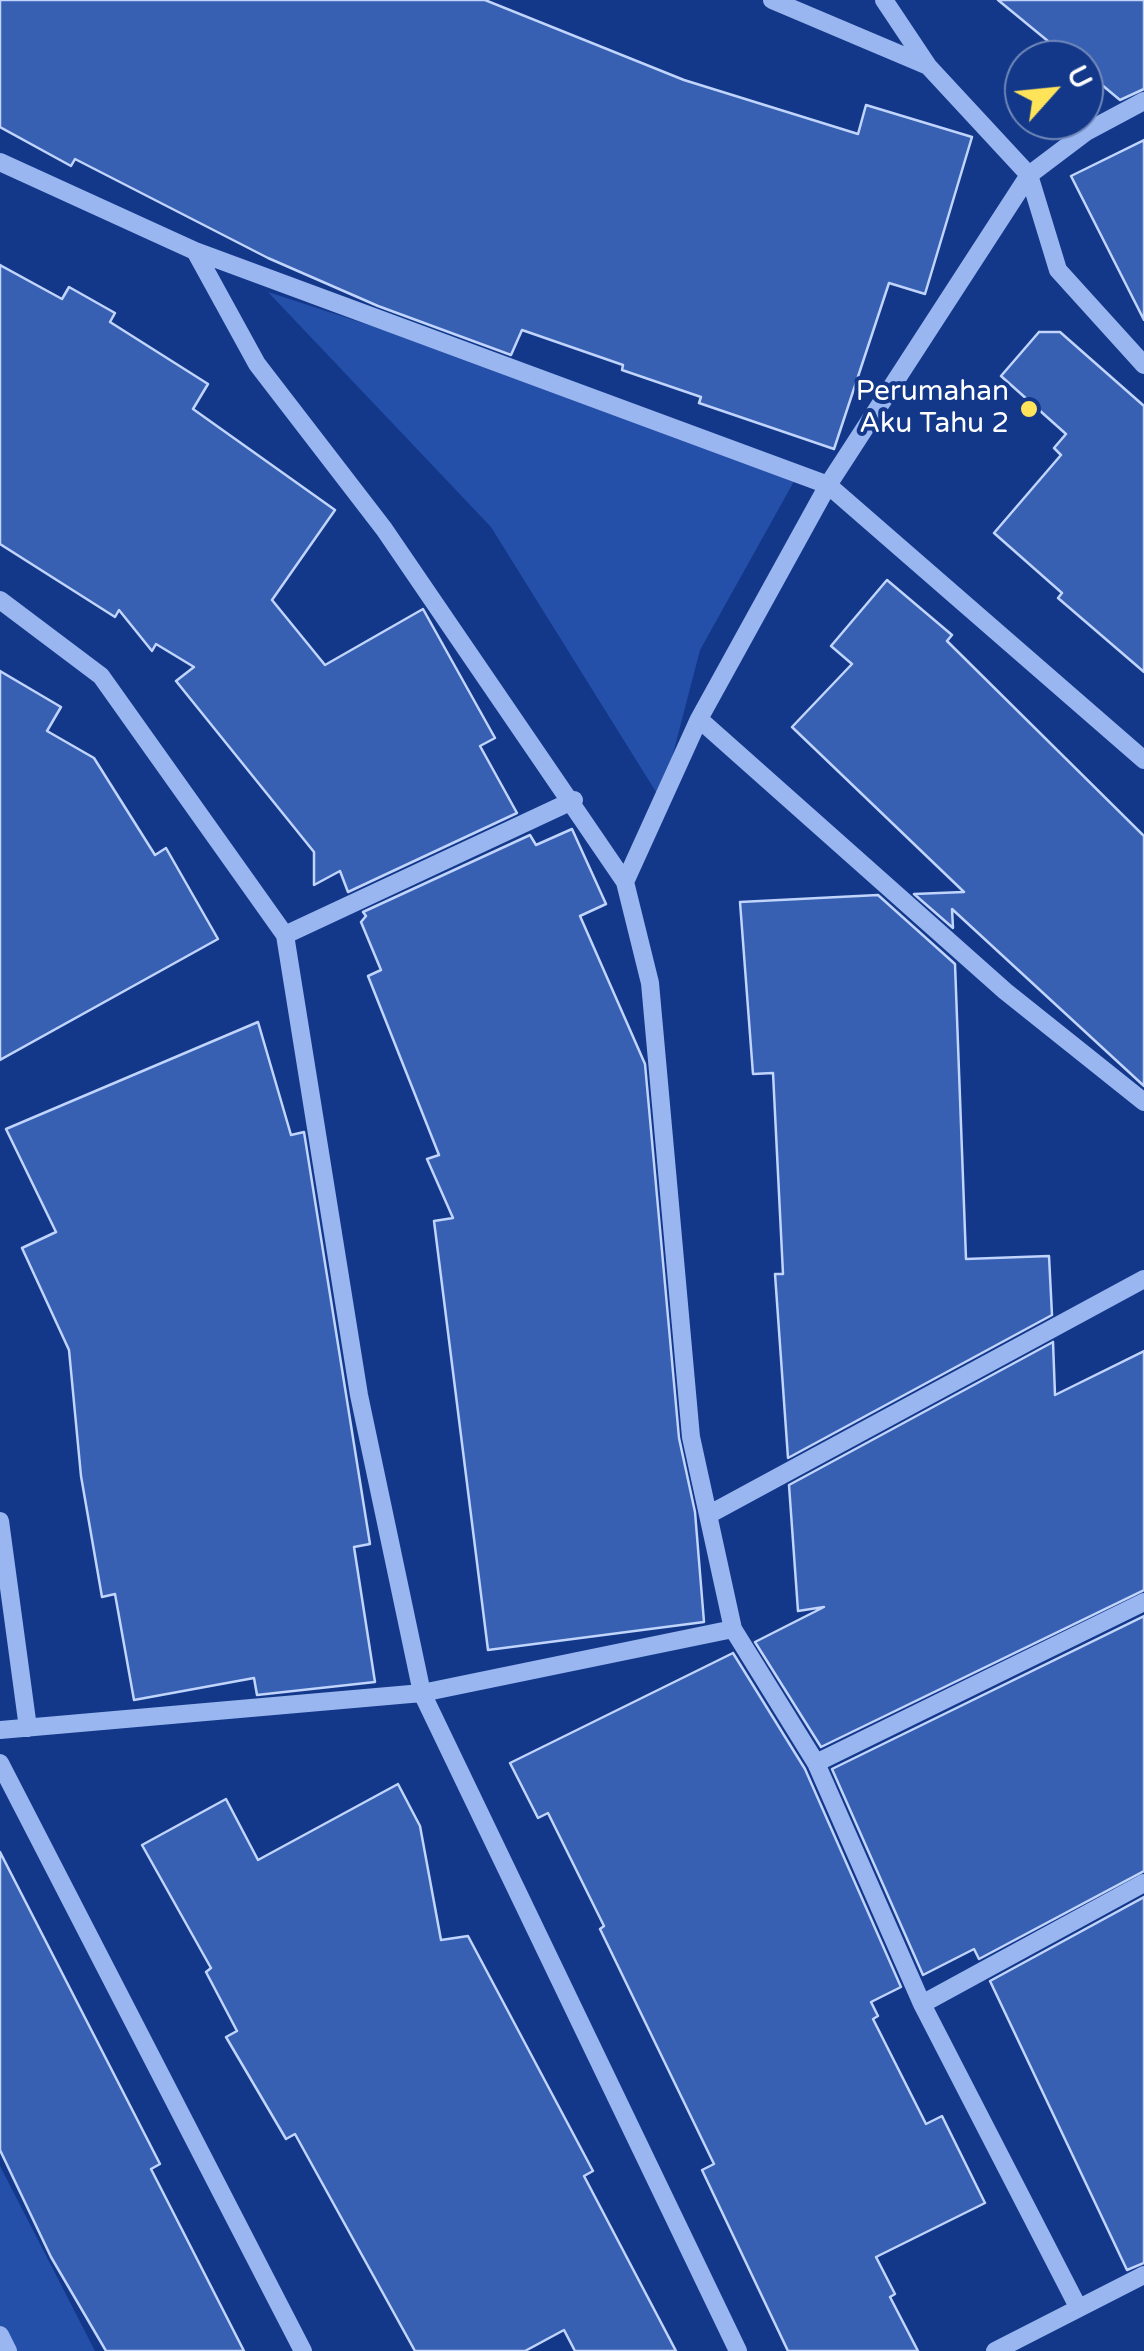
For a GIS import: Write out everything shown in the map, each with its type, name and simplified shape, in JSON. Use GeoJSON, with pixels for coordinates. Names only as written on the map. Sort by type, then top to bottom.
{"type":"FeatureCollection","features":[{"type":"Feature","properties":{"kind":"street"},"geometry":{"type":"LineString","coordinates":[[772,0],[928,66]]}},
{"type":"Feature","properties":{"kind":"street"},"geometry":{"type":"LineString","coordinates":[[884,0],[928,66],[1029,175],[1058,270],[1144,365]]}},
{"type":"Feature","properties":{"kind":"street"},"geometry":{"type":"LineString","coordinates":[[625,882],[699,718],[828,485],[1029,175],[1086,132],[1144,101]]}},
{"type":"Feature","properties":{"kind":"street"},"geometry":{"type":"LineString","coordinates":[[0,162],[194,251],[828,485],[1144,760]]}},
{"type":"Feature","properties":{"kind":"street"},"geometry":{"type":"LineString","coordinates":[[194,251],[257,364],[384,529],[574,800],[625,882],[650,982],[691,1437],[734,1629],[816,1763],[922,2004],[1078,2307]]}},
{"type":"Feature","properties":{"kind":"street"},"geometry":{"type":"LineString","coordinates":[[0,600],[100,676],[285,934],[359,1395],[422,1693],[738,2351]]}},
{"type":"Feature","properties":{"kind":"street"},"geometry":{"type":"LineString","coordinates":[[699,718],[1005,991],[1144,1102]]}},
{"type":"Feature","properties":{"kind":"street"},"geometry":{"type":"LineString","coordinates":[[285,934],[574,800]]}},
{"type":"Feature","properties":{"kind":"street"},"geometry":{"type":"LineString","coordinates":[[708,1515],[1144,1279]]}},
{"type":"Feature","properties":{"kind":"street"},"geometry":{"type":"LineString","coordinates":[[0,1522],[28,1728]]}},
{"type":"Feature","properties":{"kind":"street"},"geometry":{"type":"LineString","coordinates":[[816,1763],[1144,1602]]}},
{"type":"Feature","properties":{"kind":"street"},"geometry":{"type":"LineString","coordinates":[[0,1730],[422,1693],[734,1629]]}},
{"type":"Feature","properties":{"kind":"street"},"geometry":{"type":"LineString","coordinates":[[0,1762],[302,2351]]}},
{"type":"Feature","properties":{"kind":"street"},"geometry":{"type":"LineString","coordinates":[[922,2004],[1144,1883]]}},
{"type":"Feature","properties":{"kind":"street"},"geometry":{"type":"LineString","coordinates":[[995,2351],[1144,2275]]}},
{"type":"Feature","properties":{"kind":"street"},"geometry":{"type":"LineString","coordinates":[[0,2334],[8,2351]]}},
{"type":"Feature","properties":{"kind":"shaded area"},"geometry":{"type":"Polygon","coordinates":[[[268,292],[802,467],[700,650],[661,800],[491,527],[268,292]]]}},
{"type":"Feature","properties":{"kind":"shaded area"},"geometry":{"type":"Polygon","coordinates":[[[0,2166],[95,2351],[0,2351],[0,2166]]]}},
{"type":"Feature","properties":{"kind":"building"},"geometry":{"type":"Polygon","coordinates":[[[0,0],[485,0],[684,80],[858,134],[866,105],[972,137],[925,294],[889,283],[834,449],[699,403],[701,397],[522,330],[511,355],[378,306],[268,258],[75,159],[71,166],[0,127],[0,0]]]}},
{"type":"Feature","properties":{"kind":"building"},"geometry":{"type":"Polygon","coordinates":[[[998,0],[1144,0],[1144,89],[1120,100],[1104,87],[1104,40],[1047,40],[998,0]]]}},
{"type":"Feature","properties":{"kind":"building"},"geometry":{"type":"Polygon","coordinates":[[[1144,140],[1144,320],[1071,176],[1144,140]]]}},
{"type":"Feature","properties":{"kind":"building"},"geometry":{"type":"Polygon","coordinates":[[[0,265],[62,299],[69,287],[115,313],[110,322],[208,384],[193,409],[335,510],[272,600],[325,665],[423,609],[495,738],[480,746],[517,813],[348,892],[340,871],[314,885],[314,852],[176,681],[194,667],[156,644],[152,651],[119,610],[115,617],[0,544],[0,265]]]}},
{"type":"Feature","properties":{"kind":"building"},"geometry":{"type":"Polygon","coordinates":[[[1039,332],[1060,332],[1144,406],[1144,672],[1058,598],[1062,593],[994,533],[1061,455],[1054,448],[1066,434],[1001,376],[1039,332]]]}},
{"type":"Feature","properties":{"kind":"building"},"geometry":{"type":"Polygon","coordinates":[[[887,580],[952,635],[947,641],[1144,836],[1144,1086],[952,909],[953,928],[914,894],[964,892],[792,727],[852,664],[831,646],[887,580]]]}},
{"type":"Feature","properties":{"kind":"building"},"geometry":{"type":"Polygon","coordinates":[[[0,671],[61,707],[47,731],[94,758],[155,855],[166,848],[218,939],[0,1060],[0,671]]]}},
{"type":"Feature","properties":{"kind":"building"},"geometry":{"type":"Polygon","coordinates":[[[572,829],[606,904],[580,916],[645,1064],[679,1438],[695,1512],[704,1622],[488,1650],[434,1221],[453,1218],[427,1159],[439,1155],[368,976],[381,970],[361,922],[366,916],[363,912],[530,835],[536,845],[572,829]]]}},
{"type":"Feature","properties":{"kind":"building"},"geometry":{"type":"Polygon","coordinates":[[[878,895],[955,964],[966,1259],[1049,1256],[1052,1315],[788,1458],[775,1274],[783,1274],[773,1073],[753,1074],[740,902],[878,895]]]}},
{"type":"Feature","properties":{"kind":"building"},"geometry":{"type":"Polygon","coordinates":[[[258,1022],[291,1135],[304,1132],[370,1544],[354,1547],[375,1682],[257,1695],[254,1678],[134,1700],[115,1594],[102,1597],[81,1476],[69,1350],[22,1248],[56,1232],[6,1129],[258,1022]]]}},
{"type":"Feature","properties":{"kind":"building"},"geometry":{"type":"Polygon","coordinates":[[[1053,1342],[1055,1395],[1144,1351],[1144,1590],[821,1747],[755,1642],[824,1607],[798,1611],[789,1485],[1053,1342]]]}},
{"type":"Feature","properties":{"kind":"building"},"geometry":{"type":"Polygon","coordinates":[[[1144,1616],[1144,1871],[979,1959],[974,1949],[923,1975],[832,1769],[1144,1616]]]}},
{"type":"Feature","properties":{"kind":"building"},"geometry":{"type":"Polygon","coordinates":[[[733,1653],[805,1769],[901,1987],[871,2002],[878,2016],[873,2019],[926,2124],[942,2116],[985,2203],[876,2257],[895,2294],[890,2297],[918,2351],[788,2351],[702,2170],[714,2164],[600,1929],[604,1926],[548,1813],[538,1818],[510,1763],[733,1653]]]}},
{"type":"Feature","properties":{"kind":"building"},"geometry":{"type":"Polygon","coordinates":[[[398,1784],[420,1826],[441,1940],[468,1936],[593,2171],[584,2176],[676,2351],[575,2351],[564,2330],[525,2351],[415,2351],[295,2134],[286,2139],[226,2037],[237,2031],[206,1972],[211,1968],[142,1845],[226,1799],[258,1860],[398,1784]]]}},
{"type":"Feature","properties":{"kind":"building"},"geometry":{"type":"Polygon","coordinates":[[[0,1852],[160,2164],[151,2169],[244,2351],[106,2351],[51,2257],[0,2150],[0,1852]]]}},
{"type":"Feature","properties":{"kind":"building"},"geometry":{"type":"Polygon","coordinates":[[[1144,1897],[1144,2263],[1127,2270],[990,1981],[1144,1897]]]}},
{"type":"Feature","properties":{"kind":"place","name":"Perumahan Aku Tahu 2"},"geometry":{"type":"Point","coordinates":[1029,409]}}]}
